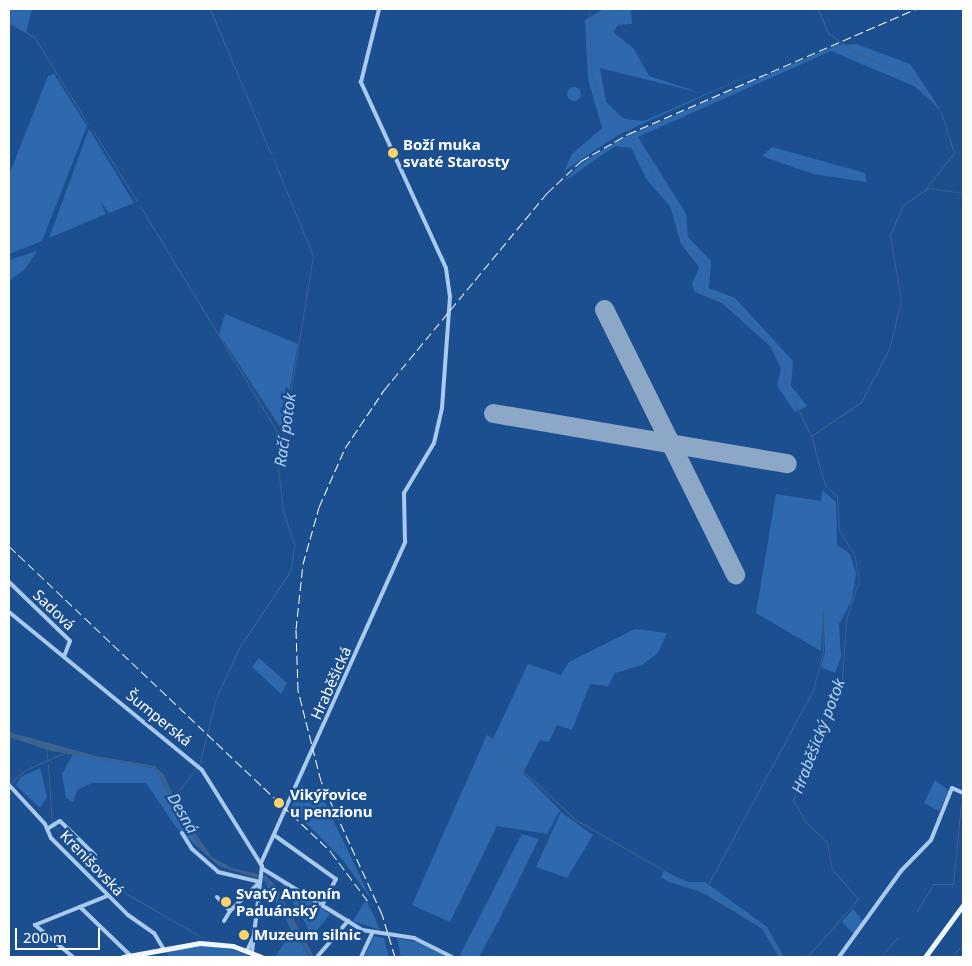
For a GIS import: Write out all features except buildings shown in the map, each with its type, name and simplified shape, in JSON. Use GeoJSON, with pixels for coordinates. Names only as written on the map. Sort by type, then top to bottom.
{"type":"FeatureCollection","features":[{"type":"Feature","properties":{"kind":"main road"},"geometry":{"type":"LineString","coordinates":[[926,957],[963,905]]}},
{"type":"Feature","properties":{"kind":"main road"},"geometry":{"type":"LineString","coordinates":[[123,957],[163,948],[209,943],[250,952],[260,957]]}},
{"type":"Feature","properties":{"kind":"street","name":"Hraběšická"},"geometry":{"type":"LineString","coordinates":[[261,863],[405,542],[403,508],[406,486],[430,451],[440,421],[450,288],[443,258],[411,185],[363,90],[362,68],[380,9]]}},
{"type":"Feature","properties":{"kind":"street","name":"Sadová"},"geometry":{"type":"LineString","coordinates":[[9,582],[70,641],[64,657]]}},
{"type":"Feature","properties":{"kind":"street","name":"Šumperská"},"geometry":{"type":"LineString","coordinates":[[9,612],[199,766],[261,863],[262,871]]}},
{"type":"Feature","properties":{"kind":"street","name":"Krenišovská"},"geometry":{"type":"LineString","coordinates":[[10,785],[107,896],[154,933],[163,948]]}},
{"type":"Feature","properties":{"kind":"street"},"geometry":{"type":"LineString","coordinates":[[839,957],[901,872],[931,840],[952,788],[963,793]]}},
{"type":"Feature","properties":{"kind":"street"},"geometry":{"type":"LineString","coordinates":[[47,829],[60,821],[95,855]]}},
{"type":"Feature","properties":{"kind":"street"},"geometry":{"type":"LineString","coordinates":[[182,833],[192,849],[218,872],[260,881]]}},
{"type":"Feature","properties":{"kind":"street"},"geometry":{"type":"LineString","coordinates":[[274,835],[336,879],[323,906]]}},
{"type":"Feature","properties":{"kind":"street"},"geometry":{"type":"LineString","coordinates":[[250,952],[255,933],[262,871],[372,933],[414,938],[452,957]]}},
{"type":"Feature","properties":{"kind":"street"},"geometry":{"type":"LineString","coordinates":[[224,921],[230,911],[260,881]]}},
{"type":"Feature","properties":{"kind":"street"},"geometry":{"type":"LineString","coordinates":[[73,957],[35,925],[107,896]]}},
{"type":"Feature","properties":{"kind":"street"},"geometry":{"type":"LineString","coordinates":[[217,897],[230,911]]}},
{"type":"Feature","properties":{"kind":"street"},"geometry":{"type":"LineString","coordinates":[[80,907],[131,956]]}},
{"type":"Feature","properties":{"kind":"street"},"geometry":{"type":"LineString","coordinates":[[317,957],[348,921]]}},
{"type":"Feature","properties":{"kind":"street"},"geometry":{"type":"LineString","coordinates":[[361,957],[372,933]]}},
{"type":"Feature","properties":{"kind":"shaded area"},"geometry":{"type":"Polygon","coordinates":[[[9,9],[32,9],[26,33],[9,22],[9,9]]]}},
{"type":"Feature","properties":{"kind":"shaded area"},"geometry":{"type":"Polygon","coordinates":[[[604,9],[631,9],[632,24],[618,25],[613,32],[634,49],[649,76],[701,93],[600,68],[606,102],[624,119],[644,121],[765,68],[618,135],[564,171],[572,154],[602,128],[588,79],[585,20],[604,9]]]}},
{"type":"Feature","properties":{"kind":"shaded area"},"geometry":{"type":"Polygon","coordinates":[[[856,44],[910,64],[940,109],[914,86],[831,51],[638,137],[686,214],[688,237],[711,261],[709,288],[735,298],[793,361],[791,386],[807,406],[795,412],[777,386],[781,368],[770,346],[722,303],[695,292],[692,284],[699,267],[681,244],[670,206],[647,180],[631,148],[615,146],[562,183],[582,163],[620,139],[837,45],[856,44]]]}},
{"type":"Feature","properties":{"kind":"shaded area"},"geometry":{"type":"Polygon","coordinates":[[[54,74],[87,126],[42,241],[9,254],[9,175],[48,76],[54,74]]]}},
{"type":"Feature","properties":{"kind":"shaded area"},"geometry":{"type":"Polygon","coordinates":[[[571,87],[577,87],[581,94],[577,101],[571,101],[567,97],[567,91],[571,87]]]}},
{"type":"Feature","properties":{"kind":"shaded area"},"geometry":{"type":"Polygon","coordinates":[[[89,129],[134,203],[109,213],[100,201],[106,214],[49,238],[89,129]]]}},
{"type":"Feature","properties":{"kind":"shaded area"},"geometry":{"type":"Polygon","coordinates":[[[772,147],[865,173],[867,182],[813,174],[762,156],[772,147]]]}},
{"type":"Feature","properties":{"kind":"shaded area"},"geometry":{"type":"Polygon","coordinates":[[[37,251],[25,269],[9,281],[9,260],[37,251]]]}},
{"type":"Feature","properties":{"kind":"shaded area"},"geometry":{"type":"Polygon","coordinates":[[[225,314],[298,344],[282,430],[219,334],[225,314]]]}},
{"type":"Feature","properties":{"kind":"shaded area"},"geometry":{"type":"Polygon","coordinates":[[[822,490],[836,502],[837,545],[850,554],[856,574],[852,600],[839,624],[841,657],[835,673],[821,667],[825,652],[823,608],[821,651],[756,613],[776,494],[821,501],[822,490]]]}},
{"type":"Feature","properties":{"kind":"shaded area"},"geometry":{"type":"Polygon","coordinates":[[[635,629],[667,633],[658,653],[642,665],[615,673],[608,686],[590,684],[572,730],[557,725],[549,742],[540,740],[523,773],[560,810],[547,834],[497,826],[450,922],[412,905],[487,735],[493,739],[528,664],[561,675],[569,662],[635,629]]]}},
{"type":"Feature","properties":{"kind":"shaded area"},"geometry":{"type":"Polygon","coordinates":[[[259,658],[287,683],[281,694],[252,667],[259,658]]]}},
{"type":"Feature","properties":{"kind":"shaded area"},"geometry":{"type":"Polygon","coordinates":[[[9,732],[96,756],[155,766],[164,775],[182,814],[212,857],[232,868],[266,876],[276,886],[314,957],[310,957],[268,882],[219,866],[202,851],[154,768],[51,751],[9,737],[9,732]]]}},
{"type":"Feature","properties":{"kind":"shaded area"},"geometry":{"type":"Polygon","coordinates":[[[73,754],[154,768],[202,851],[176,827],[146,783],[92,783],[77,790],[73,802],[66,798],[62,774],[73,754]]]}},
{"type":"Feature","properties":{"kind":"shaded area"},"geometry":{"type":"Polygon","coordinates":[[[40,768],[47,797],[40,808],[16,785],[21,777],[40,768]]]}},
{"type":"Feature","properties":{"kind":"shaded area"},"geometry":{"type":"Polygon","coordinates":[[[935,780],[949,791],[939,811],[924,803],[935,780]]]}},
{"type":"Feature","properties":{"kind":"shaded area"},"geometry":{"type":"Polygon","coordinates":[[[301,785],[324,801],[371,899],[343,860],[291,808],[301,785]]]}},
{"type":"Feature","properties":{"kind":"shaded area"},"geometry":{"type":"Polygon","coordinates":[[[561,812],[593,835],[567,878],[536,867],[561,812]]]}},
{"type":"Feature","properties":{"kind":"shaded area"},"geometry":{"type":"Polygon","coordinates":[[[522,834],[539,839],[499,920],[479,957],[459,957],[522,834]]]}},
{"type":"Feature","properties":{"kind":"shaded area"},"geometry":{"type":"Polygon","coordinates":[[[664,871],[688,882],[705,882],[767,927],[784,957],[779,957],[762,929],[704,893],[669,882],[661,877],[664,871]]]}},
{"type":"Feature","properties":{"kind":"shaded area"},"geometry":{"type":"Polygon","coordinates":[[[279,879],[330,914],[311,938],[306,924],[279,879]]]}},
{"type":"Feature","properties":{"kind":"shaded area"},"geometry":{"type":"Polygon","coordinates":[[[264,880],[274,889],[309,957],[275,957],[292,931],[264,880]]]}},
{"type":"Feature","properties":{"kind":"shaded area"},"geometry":{"type":"Polygon","coordinates":[[[366,900],[374,916],[380,930],[353,921],[366,900]]]}},
{"type":"Feature","properties":{"kind":"shaded area"},"geometry":{"type":"Polygon","coordinates":[[[853,909],[865,923],[855,935],[842,922],[853,909]]]}},
{"type":"Feature","properties":{"kind":"shaded area"},"geometry":{"type":"Polygon","coordinates":[[[374,936],[384,938],[389,957],[364,957],[374,936]]]}},
{"type":"Feature","properties":{"kind":"shaded area"},"geometry":{"type":"Polygon","coordinates":[[[397,938],[417,942],[447,957],[401,957],[397,938]]]}},
{"type":"Feature","properties":{"kind":"shaded area"},"geometry":{"type":"Polygon","coordinates":[[[197,944],[230,949],[253,957],[169,957],[165,950],[197,944]]]}},
{"type":"Feature","properties":{"kind":"waterway","name":"Račí potok"},"geometry":{"type":"LineString","coordinates":[[210,9],[271,154]]}},
{"type":"Feature","properties":{"kind":"waterway","name":"Hraběšický potok"},"geometry":{"type":"LineString","coordinates":[[589,9],[591,72],[602,106],[631,132],[636,149],[649,161],[652,174],[675,204],[684,245],[707,263],[702,294],[722,300],[749,319],[783,360],[785,382],[811,436],[825,485],[837,496],[839,530],[854,554],[859,580],[846,620],[842,681],[793,800],[805,821],[827,842],[832,869],[858,899],[807,957]]}},
{"type":"Feature","properties":{"kind":"waterway"},"geometry":{"type":"LineString","coordinates":[[589,24],[611,9]]}},
{"type":"Feature","properties":{"kind":"waterway"},"geometry":{"type":"LineString","coordinates":[[818,9],[828,33],[855,52],[913,78],[941,112],[954,153],[925,189]]}},
{"type":"Feature","properties":{"kind":"waterway"},"geometry":{"type":"LineString","coordinates":[[9,23],[34,37],[88,124]]}},
{"type":"Feature","properties":{"kind":"waterway"},"geometry":{"type":"LineString","coordinates":[[91,128],[137,201]]}},
{"type":"Feature","properties":{"kind":"waterway","name":"Račí potok"},"geometry":{"type":"LineString","coordinates":[[199,765],[216,698],[239,648],[291,570],[294,544],[283,510],[278,467],[313,256],[273,158]]}},
{"type":"Feature","properties":{"kind":"waterway"},"geometry":{"type":"LineString","coordinates":[[811,436],[861,402],[889,349],[901,301],[890,235],[903,205],[928,188],[963,193]]}},
{"type":"Feature","properties":{"kind":"waterway"},"geometry":{"type":"LineString","coordinates":[[140,206],[281,438]]}},
{"type":"Feature","properties":{"kind":"waterway"},"geometry":{"type":"LineString","coordinates":[[705,890],[813,690],[823,651],[822,607]]}},
{"type":"Feature","properties":{"kind":"waterway"},"geometry":{"type":"LineString","coordinates":[[485,736],[576,820],[766,929],[782,957]]}},
{"type":"Feature","properties":{"kind":"waterway"},"geometry":{"type":"LineString","coordinates":[[46,747],[47,758]]}},
{"type":"Feature","properties":{"kind":"waterway"},"geometry":{"type":"LineString","coordinates":[[9,784],[25,770],[64,753]]}},
{"type":"Feature","properties":{"kind":"waterway"},"geometry":{"type":"LineString","coordinates":[[48,764],[52,823]]}},
{"type":"Feature","properties":{"kind":"waterway","name":"Račí potok"},"geometry":{"type":"LineString","coordinates":[[174,796],[197,768]]}},
{"type":"Feature","properties":{"kind":"waterway"},"geometry":{"type":"LineString","coordinates":[[917,911],[933,884],[953,884],[961,804]]}},
{"type":"Feature","properties":{"kind":"waterway"},"geometry":{"type":"LineString","coordinates":[[54,826],[127,894],[203,938]]}},
{"type":"Feature","properties":{"kind":"waterway"},"geometry":{"type":"LineString","coordinates":[[880,957],[898,937]]}},
{"type":"Feature","properties":{"kind":"waterway"},"geometry":{"type":"LineString","coordinates":[[951,957],[963,944]]}},
{"type":"Feature","properties":{"kind":"runway"},"geometry":{"type":"LineString","coordinates":[[604,309],[735,574]]}},
{"type":"Feature","properties":{"kind":"runway"},"geometry":{"type":"LineString","coordinates":[[493,413],[787,463]]}},
{"type":"Feature","properties":{"kind":"railway"},"geometry":{"type":"LineString","coordinates":[[395,957],[382,914],[321,781],[298,690],[296,629],[303,564],[319,507],[345,448],[384,390],[547,193],[581,161],[628,134],[916,9]]}},
{"type":"Feature","properties":{"kind":"railway"},"geometry":{"type":"LineString","coordinates":[[9,546],[331,852],[370,904]]}},
{"type":"Feature","properties":{"kind":"place","name":"Boží muka svaté Starosty"},"geometry":{"type":"Point","coordinates":[393,153]}},
{"type":"Feature","properties":{"kind":"place","name":"Vikýřovice u penzionu"},"geometry":{"type":"Point","coordinates":[279,803]}},
{"type":"Feature","properties":{"kind":"place","name":"Svatý Antonín Paduánský"},"geometry":{"type":"Point","coordinates":[226,902]}},
{"type":"Feature","properties":{"kind":"place","name":"Muzeum silnic"},"geometry":{"type":"Point","coordinates":[244,935]}},
{"type":"Feature","properties":{"kind":"water label","name":"Desná"},"geometry":{"type":"Point","coordinates":[183,813]}}]}
